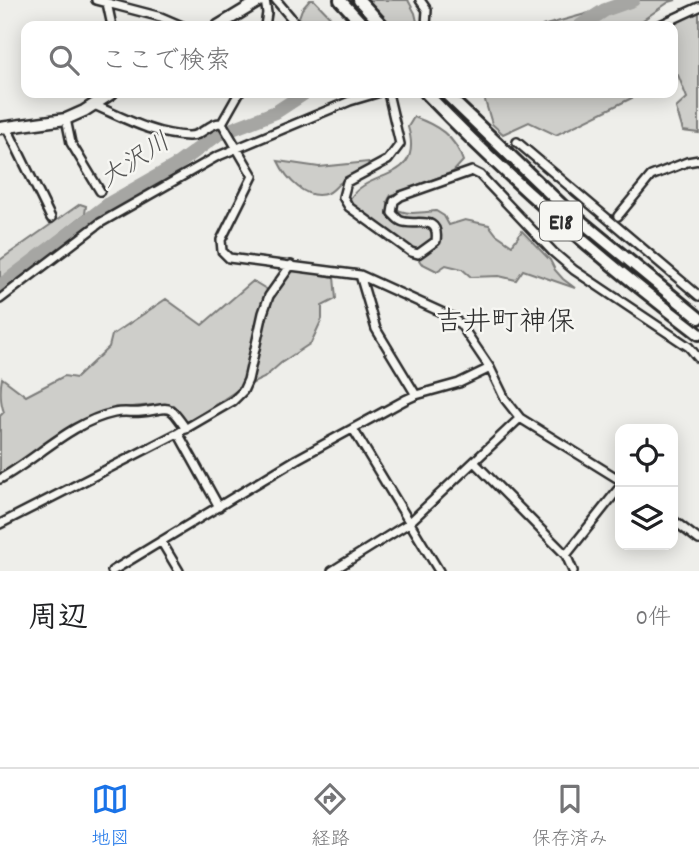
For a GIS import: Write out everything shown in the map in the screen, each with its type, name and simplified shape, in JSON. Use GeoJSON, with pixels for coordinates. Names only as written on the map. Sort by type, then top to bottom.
{"type":"FeatureCollection","features":[{"type":"Feature","properties":{"kind":"highway"},"geometry":{"type":"LineString","coordinates":[[340,0],[359,21]]}},
{"type":"Feature","properties":{"kind":"highway"},"geometry":{"type":"LineString","coordinates":[[359,0],[378,21]]}},
{"type":"Feature","properties":{"kind":"highway","name":"E18"},"geometry":{"type":"LineString","coordinates":[[432,98],[584,242],[699,334]]}},
{"type":"Feature","properties":{"kind":"highway","name":"E18"},"geometry":{"type":"LineString","coordinates":[[449,98],[574,216],[699,318]]}},
{"type":"Feature","properties":{"kind":"main road"},"geometry":{"type":"LineString","coordinates":[[227,21],[263,0]]}},
{"type":"Feature","properties":{"kind":"main road"},"geometry":{"type":"LineString","coordinates":[[3,127],[66,119],[99,99]]}},
{"type":"Feature","properties":{"kind":"street"},"geometry":{"type":"LineString","coordinates":[[96,0],[170,21]]}},
{"type":"Feature","properties":{"kind":"street"},"geometry":{"type":"LineString","coordinates":[[263,0],[267,13],[266,21]]}},
{"type":"Feature","properties":{"kind":"street"},"geometry":{"type":"LineString","coordinates":[[276,0],[294,21]]}},
{"type":"Feature","properties":{"kind":"street"},"geometry":{"type":"LineString","coordinates":[[420,0],[427,10],[426,21]]}},
{"type":"Feature","properties":{"kind":"street"},"geometry":{"type":"LineString","coordinates":[[107,3],[111,21]]}},
{"type":"Feature","properties":{"kind":"street"},"geometry":{"type":"LineString","coordinates":[[669,21],[699,7]]}},
{"type":"Feature","properties":{"kind":"street"},"geometry":{"type":"LineString","coordinates":[[222,123],[236,98]]}},
{"type":"Feature","properties":{"kind":"street"},"geometry":{"type":"LineString","coordinates":[[0,299],[100,223],[237,146],[360,98]]}},
{"type":"Feature","properties":{"kind":"street"},"geometry":{"type":"LineString","coordinates":[[388,98],[400,144],[396,153],[388,160],[347,182],[343,197],[349,206],[411,252],[418,254],[436,242],[437,234],[432,226],[423,221],[404,223],[398,220],[393,213],[394,201],[401,195],[472,171],[480,175],[574,271],[689,347],[699,359]]}},
{"type":"Feature","properties":{"kind":"street"},"geometry":{"type":"LineString","coordinates":[[99,99],[153,131],[189,137],[215,122],[222,123],[253,176],[223,234],[222,251],[235,260],[360,275],[457,320],[489,368],[505,399],[520,418],[615,477]]}},
{"type":"Feature","properties":{"kind":"street"},"geometry":{"type":"LineString","coordinates":[[66,119],[71,143],[100,191]]}},
{"type":"Feature","properties":{"kind":"street"},"geometry":{"type":"LineString","coordinates":[[3,127],[51,218]]}},
{"type":"Feature","properties":{"kind":"street"},"geometry":{"type":"LineString","coordinates":[[517,142],[699,296]]}},
{"type":"Feature","properties":{"kind":"street"},"geometry":{"type":"LineString","coordinates":[[618,215],[651,176],[699,160]]}},
{"type":"Feature","properties":{"kind":"street"},"geometry":{"type":"LineString","coordinates":[[0,524],[186,429],[233,401],[243,391],[248,380],[269,296],[291,265]]}},
{"type":"Feature","properties":{"kind":"street"},"geometry":{"type":"LineString","coordinates":[[360,275],[376,329],[415,395]]}},
{"type":"Feature","properties":{"kind":"street"},"geometry":{"type":"LineString","coordinates":[[112,571],[352,429],[415,395],[459,383],[489,368]]}},
{"type":"Feature","properties":{"kind":"street"},"geometry":{"type":"LineString","coordinates":[[0,479],[73,430],[114,413],[142,412],[165,407],[174,411],[186,429]]}},
{"type":"Feature","properties":{"kind":"street"},"geometry":{"type":"LineString","coordinates":[[332,571],[409,523],[520,418]]}},
{"type":"Feature","properties":{"kind":"street"},"geometry":{"type":"LineString","coordinates":[[352,429],[439,571]]}},
{"type":"Feature","properties":{"kind":"street"},"geometry":{"type":"LineString","coordinates":[[178,433],[219,507]]}},
{"type":"Feature","properties":{"kind":"street"},"geometry":{"type":"LineString","coordinates":[[474,462],[566,555],[573,571]]}},
{"type":"Feature","properties":{"kind":"street"},"geometry":{"type":"LineString","coordinates":[[566,555],[615,493]]}},
{"type":"Feature","properties":{"kind":"street"},"geometry":{"type":"LineString","coordinates":[[678,524],[699,540]]}},
{"type":"Feature","properties":{"kind":"street"},"geometry":{"type":"LineString","coordinates":[[161,541],[179,571]]}},
{"type":"Feature","properties":{"kind":"shaded area"},"geometry":{"type":"Polygon","coordinates":[[[310,0],[314,0],[334,21],[299,21],[302,9],[310,0]]]}},
{"type":"Feature","properties":{"kind":"shaded area"},"geometry":{"type":"Polygon","coordinates":[[[366,0],[408,0],[417,21],[385,21],[366,0]]]}},
{"type":"Feature","properties":{"kind":"shaded area"},"geometry":{"type":"Polygon","coordinates":[[[622,0],[676,0],[643,20],[647,21],[560,21],[622,0]]]}},
{"type":"Feature","properties":{"kind":"shaded area"},"geometry":{"type":"Polygon","coordinates":[[[699,11],[699,133],[683,131],[676,108],[687,98],[678,75],[678,21],[655,21],[699,11]]]}},
{"type":"Feature","properties":{"kind":"shaded area"},"geometry":{"type":"Polygon","coordinates":[[[484,98],[632,98],[556,135],[529,122],[503,134],[492,124],[484,98]]]}},
{"type":"Feature","properties":{"kind":"shaded area"},"geometry":{"type":"Polygon","coordinates":[[[414,117],[450,138],[463,161],[453,172],[391,195],[387,202],[403,212],[436,211],[444,216],[449,225],[465,220],[489,225],[496,234],[512,245],[522,231],[550,260],[563,279],[575,288],[523,270],[516,280],[499,276],[471,277],[462,269],[446,265],[437,271],[421,263],[412,249],[352,206],[350,199],[358,189],[402,166],[409,158],[411,145],[408,127],[414,117]]]}},
{"type":"Feature","properties":{"kind":"shaded area"},"geometry":{"type":"Polygon","coordinates":[[[278,161],[319,167],[368,162],[369,167],[347,178],[330,192],[320,195],[298,187],[278,161]]]}},
{"type":"Feature","properties":{"kind":"shaded area"},"geometry":{"type":"Polygon","coordinates":[[[80,204],[86,206],[85,214],[0,281],[0,260],[80,204]]]}},
{"type":"Feature","properties":{"kind":"shaded area"},"geometry":{"type":"Polygon","coordinates":[[[292,269],[334,277],[336,299],[322,306],[322,319],[311,343],[264,378],[238,390],[187,423],[173,405],[116,409],[89,418],[63,431],[0,474],[0,416],[4,412],[2,378],[26,396],[64,376],[76,378],[109,347],[112,335],[166,299],[202,325],[253,281],[273,293],[292,269]]]}},
{"type":"Feature","properties":{"kind":"waterway","name":"大沢川"},"geometry":{"type":"LineString","coordinates":[[588,21],[605,10],[633,0]]}},
{"type":"Feature","properties":{"kind":"waterway","name":"大沢川"},"geometry":{"type":"LineString","coordinates":[[0,286],[110,203],[175,166],[217,135],[276,112],[297,98]]}},
{"type":"Feature","properties":{"kind":"district","name":"吉井町神保"},"geometry":{"type":"Point","coordinates":[505,320]}}]}
